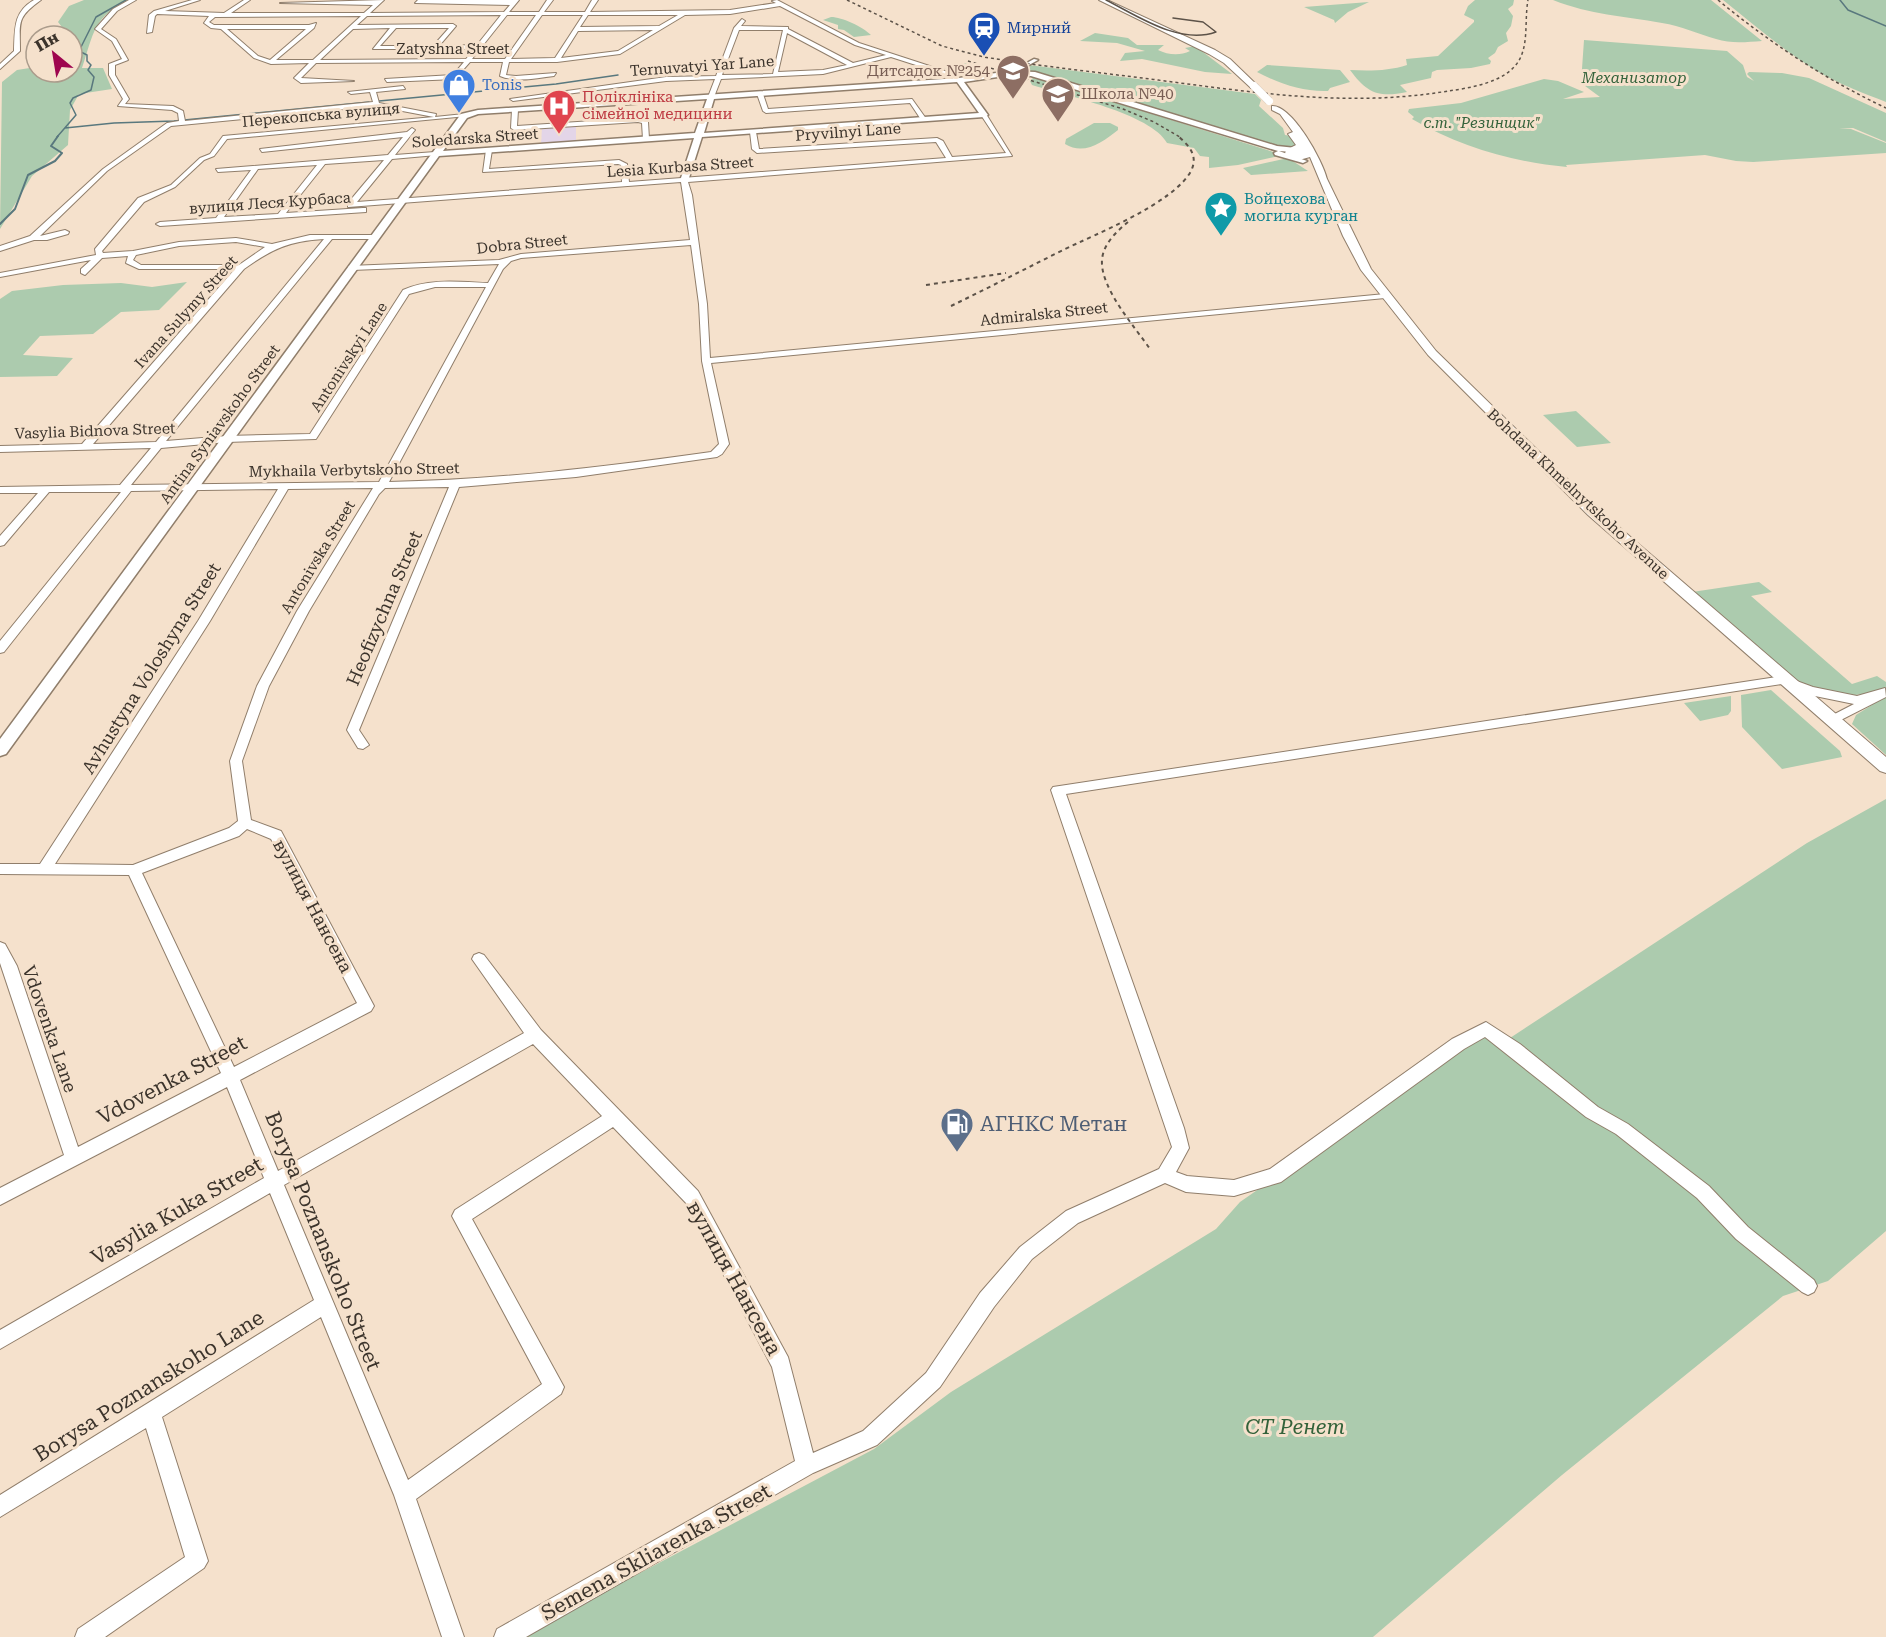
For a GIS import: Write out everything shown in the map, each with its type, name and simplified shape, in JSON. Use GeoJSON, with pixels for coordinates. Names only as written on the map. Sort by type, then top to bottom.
{"type":"FeatureCollection","features":[{"type":"Feature","properties":{"kind":"main road","name":"Bohdana Khmelnytskoho Avenue"},"geometry":{"type":"LineString","coordinates":[[1102,0],[1198,44],[1224,60]]}},
{"type":"Feature","properties":{"kind":"main road","name":"Bohdana Khmelnytskoho Avenue"},"geometry":{"type":"LineString","coordinates":[[1112,0],[1197,41],[1224,60],[1282,112],[1312,166],[1320,175],[1359,258],[1384,296],[1431,353],[1637,552],[1886,767]]}},
{"type":"Feature","properties":{"kind":"main road","name":"Bohdana Khmelnytskoho Avenue"},"geometry":{"type":"LineString","coordinates":[[1272,104],[1301,146],[1293,153]]}},
{"type":"Feature","properties":{"kind":"main road","name":"Bohdana Khmelnytskoho Avenue"},"geometry":{"type":"LineString","coordinates":[[1293,153],[1307,155]]}},
{"type":"Feature","properties":{"kind":"street"},"geometry":{"type":"LineString","coordinates":[[0,67],[17,51],[18,15],[22,9],[38,0]]}},
{"type":"Feature","properties":{"kind":"street"},"geometry":{"type":"LineString","coordinates":[[133,0],[115,10],[98,29],[114,40],[125,60],[112,64],[112,75],[126,99],[121,106],[173,108],[181,112],[181,120]]}},
{"type":"Feature","properties":{"kind":"street"},"geometry":{"type":"LineString","coordinates":[[149,32],[152,15],[156,12],[197,0]]}},
{"type":"Feature","properties":{"kind":"street"},"geometry":{"type":"LineString","coordinates":[[225,15],[247,0]]}},
{"type":"Feature","properties":{"kind":"street"},"geometry":{"type":"LineString","coordinates":[[287,0],[283,3],[380,2]]}},
{"type":"Feature","properties":{"kind":"street"},"geometry":{"type":"LineString","coordinates":[[421,0],[418,3],[515,1]]}},
{"type":"Feature","properties":{"kind":"street"},"geometry":{"type":"LineString","coordinates":[[550,0],[507,60],[503,71],[504,76],[516,78],[554,74]]}},
{"type":"Feature","properties":{"kind":"street"},"geometry":{"type":"LineString","coordinates":[[557,60],[595,0]]}},
{"type":"Feature","properties":{"kind":"street"},"geometry":{"type":"LineString","coordinates":[[773,0],[857,44],[950,74],[959,80],[984,116]]}},
{"type":"Feature","properties":{"kind":"street"},"geometry":{"type":"LineString","coordinates":[[387,80],[447,79],[457,76],[515,1]]}},
{"type":"Feature","properties":{"kind":"street"},"geometry":{"type":"LineString","coordinates":[[351,81],[301,81],[297,78],[380,2]]}},
{"type":"Feature","properties":{"kind":"street"},"geometry":{"type":"LineString","coordinates":[[156,12],[214,15],[685,13],[752,9],[781,4]]}},
{"type":"Feature","properties":{"kind":"street"},"geometry":{"type":"LineString","coordinates":[[706,361],[703,304],[688,195],[684,181],[717,79],[737,28],[752,9]]}},
{"type":"Feature","properties":{"kind":"street","name":"Zatyshna Street"},"geometry":{"type":"LineString","coordinates":[[219,27],[256,57],[271,62],[557,60],[620,52],[685,13]]}},
{"type":"Feature","properties":{"kind":"street"},"geometry":{"type":"LineString","coordinates":[[214,15],[206,22],[219,27],[312,27]]}},
{"type":"Feature","properties":{"kind":"street"},"geometry":{"type":"LineString","coordinates":[[271,62],[325,15]]}},
{"type":"Feature","properties":{"kind":"street"},"geometry":{"type":"LineString","coordinates":[[395,26],[375,48],[480,47]]}},
{"type":"Feature","properties":{"kind":"street"},"geometry":{"type":"LineString","coordinates":[[352,27],[453,26],[435,47]]}},
{"type":"Feature","properties":{"kind":"street"},"geometry":{"type":"LineString","coordinates":[[577,28],[659,28]]}},
{"type":"Feature","properties":{"kind":"street"},"geometry":{"type":"LineString","coordinates":[[737,28],[786,28],[852,65]]}},
{"type":"Feature","properties":{"kind":"street","name":"Ternuvatyi Yar Lane"},"geometry":{"type":"LineString","coordinates":[[785,75],[775,73],[786,30]]}},
{"type":"Feature","properties":{"kind":"street","name":"Ternuvatyi Yar Lane"},"geometry":{"type":"LineString","coordinates":[[513,99],[666,79],[717,79],[823,72],[890,56]]}},
{"type":"Feature","properties":{"kind":"street"},"geometry":{"type":"LineString","coordinates":[[1015,73],[1036,60]]}},
{"type":"Feature","properties":{"kind":"street"},"geometry":{"type":"LineString","coordinates":[[1015,73],[1220,134],[1293,153]]}},
{"type":"Feature","properties":{"kind":"street"},"geometry":{"type":"LineString","coordinates":[[391,157],[419,121],[448,117],[514,110],[959,80],[1015,73],[1066,84],[1293,153]]}},
{"type":"Feature","properties":{"kind":"street"},"geometry":{"type":"LineString","coordinates":[[351,92],[426,86]]}},
{"type":"Feature","properties":{"kind":"street"},"geometry":{"type":"LineString","coordinates":[[373,91],[376,104]]}},
{"type":"Feature","properties":{"kind":"street"},"geometry":{"type":"LineString","coordinates":[[760,94],[766,111],[912,101],[924,120]]}},
{"type":"Feature","properties":{"kind":"street"},"geometry":{"type":"LineString","coordinates":[[33,238],[105,170],[169,124],[181,120],[376,104],[448,117]]}},
{"type":"Feature","properties":{"kind":"street"},"geometry":{"type":"LineString","coordinates":[[514,110],[514,128],[638,120],[645,122],[646,139]]}},
{"type":"Feature","properties":{"kind":"street","name":"Antina Syniavskoho Street"},"geometry":{"type":"LineString","coordinates":[[0,750],[464,116]]}},
{"type":"Feature","properties":{"kind":"street","name":"Soledarska Street"},"geometry":{"type":"LineString","coordinates":[[218,170],[984,116]]}},
{"type":"Feature","properties":{"kind":"street","name":"Lesia Kurbasa Street"},"geometry":{"type":"LineString","coordinates":[[391,157],[351,205],[1010,155],[984,116]]}},
{"type":"Feature","properties":{"kind":"street","name":"Перекопська вулиця"},"geometry":{"type":"LineString","coordinates":[[100,256],[98,251],[141,200],[173,186],[202,159],[212,154],[225,137],[419,121]]}},
{"type":"Feature","properties":{"kind":"street","name":"Pryvilnyi Lane"},"geometry":{"type":"LineString","coordinates":[[753,132],[757,151],[937,140],[941,142],[950,160]]}},
{"type":"Feature","properties":{"kind":"street"},"geometry":{"type":"LineString","coordinates":[[262,150],[409,134]]}},
{"type":"Feature","properties":{"kind":"street"},"geometry":{"type":"LineString","coordinates":[[1220,134],[1307,155]]}},
{"type":"Feature","properties":{"kind":"street"},"geometry":{"type":"LineString","coordinates":[[489,150],[485,171],[619,162],[624,164],[626,184]]}},
{"type":"Feature","properties":{"kind":"street"},"geometry":{"type":"LineString","coordinates":[[280,216],[323,162]]}},
{"type":"Feature","properties":{"kind":"street"},"geometry":{"type":"LineString","coordinates":[[219,219],[256,167]]}},
{"type":"Feature","properties":{"kind":"street","name":"вулиця Леся Курбаса"},"geometry":{"type":"LineString","coordinates":[[160,224],[344,213],[382,204]]}},
{"type":"Feature","properties":{"kind":"street"},"geometry":{"type":"LineString","coordinates":[[0,249],[33,238],[47,238],[65,232]]}},
{"type":"Feature","properties":{"kind":"street","name":"Antina Syniavskoho Street"},"geometry":{"type":"LineString","coordinates":[[1,647],[126,492],[124,487],[330,236]]}},
{"type":"Feature","properties":{"kind":"street","name":"Ivana Sulymy Street"},"geometry":{"type":"LineString","coordinates":[[86,447],[241,267],[273,246],[330,236],[375,237]]}},
{"type":"Feature","properties":{"kind":"street"},"geometry":{"type":"LineString","coordinates":[[0,275],[179,244],[236,240],[273,246]]}},
{"type":"Feature","properties":{"kind":"street","name":"Dobra Street"},"geometry":{"type":"LineString","coordinates":[[352,268],[508,260],[521,256],[695,242]]}},
{"type":"Feature","properties":{"kind":"street"},"geometry":{"type":"LineString","coordinates":[[133,253],[129,261],[139,267],[241,267]]}},
{"type":"Feature","properties":{"kind":"street"},"geometry":{"type":"LineString","coordinates":[[85,273],[85,269],[100,256]]}},
{"type":"Feature","properties":{"kind":"street","name":"Antonivska Street"},"geometry":{"type":"LineString","coordinates":[[245,823],[236,761],[263,686],[303,611],[375,492],[382,485],[500,268],[508,260]]}},
{"type":"Feature","properties":{"kind":"street","name":"Antonivskyi Lane"},"geometry":{"type":"LineString","coordinates":[[227,439],[313,437],[406,292],[414,287],[425,285],[492,285]]}},
{"type":"Feature","properties":{"kind":"street","name":"Admiralska Street"},"geometry":{"type":"LineString","coordinates":[[706,361],[1384,296]]}},
{"type":"Feature","properties":{"kind":"street","name":"Mykhaila Verbytskoho Street"},"geometry":{"type":"LineString","coordinates":[[0,490],[455,484],[576,474],[707,457],[719,452],[724,444],[706,361]]}},
{"type":"Feature","properties":{"kind":"street","name":"Vasylia Bidnova Street"},"geometry":{"type":"LineString","coordinates":[[0,449],[159,445],[227,439]]}},
{"type":"Feature","properties":{"kind":"street","name":"Heofizychna Street"},"geometry":{"type":"LineString","coordinates":[[363,745],[353,730],[455,484]]}},
{"type":"Feature","properties":{"kind":"street","name":"Avhustyna Voloshyna Street"},"geometry":{"type":"LineString","coordinates":[[45,868],[204,621],[285,486]]}},
{"type":"Feature","properties":{"kind":"street"},"geometry":{"type":"LineString","coordinates":[[0,543],[4,534],[46,490]]}},
{"type":"Feature","properties":{"kind":"street"},"geometry":{"type":"LineString","coordinates":[[1808,1286],[1742,1233],[1703,1192],[1622,1129],[1592,1112],[1486,1029],[1441,1056],[1275,1176],[1234,1188],[1186,1184],[1165,1175],[1181,1148],[1176,1128],[1058,790],[1783,680],[1810,691],[1857,700],[1885,692]]}},
{"type":"Feature","properties":{"kind":"street"},"geometry":{"type":"LineString","coordinates":[[1831,721],[1885,692]]}},
{"type":"Feature","properties":{"kind":"street"},"geometry":{"type":"LineString","coordinates":[[0,868],[134,870],[234,832],[245,823]]}},
{"type":"Feature","properties":{"kind":"street","name":"вулиця Нансена"},"geometry":{"type":"LineString","coordinates":[[245,823],[276,835],[366,1006]]}},
{"type":"Feature","properties":{"kind":"street","name":"Borysa Poznanskoho Street"},"geometry":{"type":"LineString","coordinates":[[134,870],[230,1075],[405,1495],[453,1637]]}},
{"type":"Feature","properties":{"kind":"street","name":"Vdovenka Lane"},"geometry":{"type":"LineString","coordinates":[[0,948],[9,966],[73,1157]]}},
{"type":"Feature","properties":{"kind":"street","name":"вулиця Нансена"},"geometry":{"type":"LineString","coordinates":[[479,959],[535,1035],[692,1197],[781,1364],[806,1466]]}},
{"type":"Feature","properties":{"kind":"street","name":"Vdovenka Street"},"geometry":{"type":"LineString","coordinates":[[0,1197],[366,1006]]}},
{"type":"Feature","properties":{"kind":"street","name":"Vasylia Kuka Street"},"geometry":{"type":"LineString","coordinates":[[0,1340],[273,1182],[535,1035]]}},
{"type":"Feature","properties":{"kind":"street"},"geometry":{"type":"LineString","coordinates":[[405,1495],[554,1387],[461,1216],[613,1118]]}},
{"type":"Feature","properties":{"kind":"street","name":"Semena Skliarenka Street"},"geometry":{"type":"LineString","coordinates":[[505,1637],[806,1466],[870,1438],[933,1380],[987,1300],[1026,1253],[1072,1217],[1165,1175]]}},
{"type":"Feature","properties":{"kind":"street","name":"Borysa Poznanskoho Lane"},"geometry":{"type":"LineString","coordinates":[[0,1507],[324,1305]]}},
{"type":"Feature","properties":{"kind":"street"},"geometry":{"type":"LineString","coordinates":[[86,1637],[197,1561],[151,1413]]}},
{"type":"Feature","properties":{"kind":"shaded area","name":"Поліклініка сімейної медицини"},"geometry":{"type":"Polygon","coordinates":[[[576,125],[576,142],[541,144],[542,128],[576,125]]]}},
{"type":"Feature","properties":{"kind":"green space"},"geometry":{"type":"Polygon","coordinates":[[[84,0],[130,0],[109,12],[102,19],[93,35],[84,62],[84,24],[60,24],[58,22],[69,6],[84,0]]]}},
{"type":"Feature","properties":{"kind":"green space"},"geometry":{"type":"Polygon","coordinates":[[[1475,0],[1514,0],[1513,5],[1508,9],[1513,16],[1511,26],[1506,33],[1508,41],[1498,47],[1495,53],[1488,58],[1491,61],[1490,64],[1471,68],[1437,70],[1432,72],[1431,78],[1400,85],[1407,92],[1397,94],[1381,94],[1368,89],[1350,70],[1393,68],[1407,65],[1406,59],[1438,56],[1474,22],[1464,15],[1468,6],[1475,0]]]}},
{"type":"Feature","properties":{"kind":"green space"},"geometry":{"type":"Polygon","coordinates":[[[1553,0],[1711,0],[1762,41],[1722,41],[1669,24],[1594,12],[1553,0]]]}},
{"type":"Feature","properties":{"kind":"green space"},"geometry":{"type":"Polygon","coordinates":[[[1723,0],[1886,0],[1886,102],[1817,71],[1723,0]]]}},
{"type":"Feature","properties":{"kind":"green space"},"geometry":{"type":"Polygon","coordinates":[[[1369,2],[1348,12],[1335,23],[1334,20],[1304,7],[1369,2]]]}},
{"type":"Feature","properties":{"kind":"green space"},"geometry":{"type":"Polygon","coordinates":[[[831,17],[852,23],[871,35],[854,37],[838,29],[838,25],[823,20],[831,17]]]}},
{"type":"Feature","properties":{"kind":"green space"},"geometry":{"type":"Polygon","coordinates":[[[1095,33],[1128,38],[1137,45],[1164,45],[1158,50],[1170,54],[1186,53],[1190,51],[1185,48],[1195,46],[1232,74],[1205,72],[1142,59],[1120,61],[1125,53],[1145,51],[1117,43],[1080,41],[1095,33]]]}},
{"type":"Feature","properties":{"kind":"green space"},"geometry":{"type":"Polygon","coordinates":[[[1584,40],[1727,51],[1743,65],[1747,77],[1754,81],[1747,74],[1749,72],[1782,73],[1809,78],[1886,113],[1886,142],[1853,128],[1839,129],[1851,129],[1886,143],[1886,153],[1753,162],[1705,155],[1566,165],[1567,167],[1487,152],[1430,129],[1412,119],[1414,117],[1408,112],[1409,109],[1461,103],[1544,79],[1558,81],[1584,92],[1563,99],[1600,97],[1581,83],[1584,40]]]}},
{"type":"Feature","properties":{"kind":"green space"},"geometry":{"type":"Polygon","coordinates":[[[964,63],[990,71],[959,74],[944,68],[951,64],[964,63]]]}},
{"type":"Feature","properties":{"kind":"green space"},"geometry":{"type":"Polygon","coordinates":[[[1029,65],[1255,94],[1261,100],[1259,106],[1283,128],[1285,135],[1292,136],[1299,146],[1283,148],[1021,69],[1029,65]]]}},
{"type":"Feature","properties":{"kind":"green space"},"geometry":{"type":"Polygon","coordinates":[[[1267,65],[1340,70],[1350,82],[1330,88],[1328,91],[1301,89],[1283,84],[1257,72],[1267,65]]]}},
{"type":"Feature","properties":{"kind":"green space"},"geometry":{"type":"Polygon","coordinates":[[[84,68],[103,68],[112,89],[79,94],[70,110],[68,145],[32,176],[0,229],[2,82],[17,70],[24,69],[24,84],[84,84],[84,68]]]}},
{"type":"Feature","properties":{"kind":"green space"},"geometry":{"type":"Polygon","coordinates":[[[1033,78],[1283,155],[1238,165],[1209,168],[1209,157],[1200,156],[1194,148],[1167,143],[1144,123],[1106,107],[1032,85],[1030,81],[1033,78]]]}},
{"type":"Feature","properties":{"kind":"green space"},"geometry":{"type":"Polygon","coordinates":[[[1094,123],[1110,123],[1118,127],[1118,130],[1100,143],[1086,148],[1079,149],[1065,144],[1066,139],[1094,123]]]}},
{"type":"Feature","properties":{"kind":"green space"},"geometry":{"type":"Polygon","coordinates":[[[1288,158],[1308,171],[1251,175],[1243,168],[1288,158]]]}},
{"type":"Feature","properties":{"kind":"green space"},"geometry":{"type":"Polygon","coordinates":[[[187,282],[159,310],[121,312],[93,334],[40,336],[23,355],[73,358],[57,376],[0,377],[0,299],[12,291],[63,285],[121,283],[152,287],[187,282]]]}},
{"type":"Feature","properties":{"kind":"green space"},"geometry":{"type":"Polygon","coordinates":[[[1576,411],[1611,443],[1577,447],[1543,415],[1576,411]]]}},
{"type":"Feature","properties":{"kind":"green space"},"geometry":{"type":"Polygon","coordinates":[[[1759,582],[1772,592],[1751,596],[1852,684],[1877,676],[1886,682],[1886,687],[1879,692],[1855,695],[1808,688],[1786,678],[1692,592],[1759,582]]]}},
{"type":"Feature","properties":{"kind":"green space"},"geometry":{"type":"Polygon","coordinates":[[[1771,690],[1840,751],[1842,757],[1782,769],[1742,727],[1741,695],[1771,690]]]}},
{"type":"Feature","properties":{"kind":"green space"},"geometry":{"type":"Polygon","coordinates":[[[1731,696],[1731,711],[1728,715],[1700,721],[1684,703],[1731,696]]]}},
{"type":"Feature","properties":{"kind":"green space"},"geometry":{"type":"Polygon","coordinates":[[[1886,696],[1886,755],[1852,724],[1856,715],[1886,696]]]}},
{"type":"Feature","properties":{"kind":"green space","name":"СТ Ренет"},"geometry":{"type":"Polygon","coordinates":[[[1886,799],[1886,1231],[1828,1281],[1783,1296],[1562,1475],[1373,1637],[519,1637],[874,1449],[951,1392],[1216,1229],[1240,1202],[1479,1036],[1510,1038],[1807,843],[1886,799]]]}},
{"type":"Feature","properties":{"kind":"waterway"},"geometry":{"type":"LineString","coordinates":[[57,137],[76,115],[70,103],[73,98],[91,90],[94,77],[88,70],[91,65],[87,61],[87,55],[79,51],[96,17],[126,0]]}},
{"type":"Feature","properties":{"kind":"waterway"},"geometry":{"type":"LineString","coordinates":[[1840,0],[1848,10],[1886,26]]}},
{"type":"Feature","properties":{"kind":"waterway"},"geometry":{"type":"LineString","coordinates":[[379,101],[556,84],[618,75]]}},
{"type":"Feature","properties":{"kind":"waterway"},"geometry":{"type":"LineString","coordinates":[[65,128],[114,123],[174,121],[369,102]]}},
{"type":"Feature","properties":{"kind":"waterway"},"geometry":{"type":"LineString","coordinates":[[0,224],[15,209],[28,175],[55,161],[62,153],[51,146],[58,136]]}},
{"type":"Feature","properties":{"kind":"tram line"},"geometry":{"type":"LineString","coordinates":[[1106,0],[1145,21],[1173,32],[1188,35],[1216,32],[1203,22],[1173,18]]}},
{"type":"Feature","properties":{"kind":"railway"},"geometry":{"type":"LineString","coordinates":[[847,0],[942,46],[984,57],[1262,93],[1337,98],[1411,96],[1457,90],[1484,84],[1501,77],[1515,66],[1523,51],[1528,0]]}},
{"type":"Feature","properties":{"kind":"railway"},"geometry":{"type":"LineString","coordinates":[[1718,0],[1799,59],[1841,85],[1886,108]]}},
{"type":"Feature","properties":{"kind":"railway"},"geometry":{"type":"LineString","coordinates":[[968,61],[1123,109],[1154,122],[1180,137]]}},
{"type":"Feature","properties":{"kind":"railway"},"geometry":{"type":"LineString","coordinates":[[951,306],[1114,226],[1168,195],[1182,183],[1191,171],[1194,160],[1191,151],[1178,136]]}},
{"type":"Feature","properties":{"kind":"railway"},"geometry":{"type":"LineString","coordinates":[[1128,222],[1108,243],[1103,254],[1103,271],[1112,295],[1150,349]]}},
{"type":"Feature","properties":{"kind":"railway"},"geometry":{"type":"LineString","coordinates":[[926,285],[1006,273]]}},
{"type":"Feature","properties":{"kind":"place","name":"Мирний"},"geometry":{"type":"Point","coordinates":[984,57]}},
{"type":"Feature","properties":{"kind":"place","name":"Дитсадок №254"},"geometry":{"type":"Point","coordinates":[1013,100]}},
{"type":"Feature","properties":{"kind":"place","name":"Tonis"},"geometry":{"type":"Point","coordinates":[459,114]}},
{"type":"Feature","properties":{"kind":"place","name":"Школа №40"},"geometry":{"type":"Point","coordinates":[1058,123]}},
{"type":"Feature","properties":{"kind":"place","name":"Поліклініка сімейної медицини"},"geometry":{"type":"Point","coordinates":[559,135]}},
{"type":"Feature","properties":{"kind":"place","name":"Войцехова могила курган"},"geometry":{"type":"Point","coordinates":[1221,237]}},
{"type":"Feature","properties":{"kind":"place","name":"АГНКС Метан"},"geometry":{"type":"Point","coordinates":[957,1153]}},
{"type":"Feature","properties":{"kind":"park label","name":"Механизатор"},"geometry":{"type":"Point","coordinates":[1634,78]}},
{"type":"Feature","properties":{"kind":"park label","name":"с.т. \"Резинщик\""},"geometry":{"type":"Point","coordinates":[1482,123]}}]}
